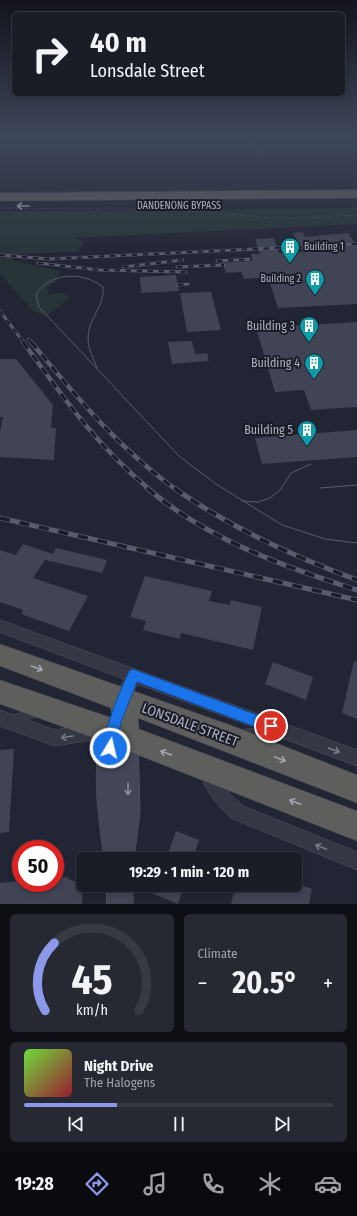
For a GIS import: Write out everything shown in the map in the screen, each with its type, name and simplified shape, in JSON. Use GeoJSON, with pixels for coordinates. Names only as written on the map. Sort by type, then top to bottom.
{"type":"FeatureCollection","features":[{"type":"Feature","properties":{"kind":"highway","name":"DANDENONG BYPASS"},"geometry":{"type":"LineString","coordinates":[[0,197],[357,194]]}},
{"type":"Feature","properties":{"kind":"highway","name":"DANDENONG BYPASS"},"geometry":{"type":"LineString","coordinates":[[0,207],[357,204]]}},
{"type":"Feature","properties":{"kind":"highway","name":"LONSDALE STREET"},"geometry":{"type":"LineString","coordinates":[[0,655],[233,740],[357,789]]}},
{"type":"Feature","properties":{"kind":"highway"},"geometry":{"type":"LineString","coordinates":[[0,692],[51,709],[203,766],[357,826]]}},
{"type":"Feature","properties":{"kind":"highway"},"geometry":{"type":"LineString","coordinates":[[115,733],[123,700]]}},
{"type":"Feature","properties":{"kind":"main road"},"geometry":{"type":"LineString","coordinates":[[115,733],[110,759],[111,815],[116,852]]}},
{"type":"Feature","properties":{"kind":"main road"},"geometry":{"type":"LineString","coordinates":[[115,733],[128,812],[123,852]]}},
{"type":"Feature","properties":{"kind":"main road"},"geometry":{"type":"LineString","coordinates":[[120,892],[120,904]]}},
{"type":"Feature","properties":{"kind":"street"},"geometry":{"type":"LineString","coordinates":[[0,626],[357,758]]}},
{"type":"Feature","properties":{"kind":"street"},"geometry":{"type":"LineString","coordinates":[[123,700],[133,675]]}},
{"type":"Feature","properties":{"kind":"street"},"geometry":{"type":"LineString","coordinates":[[3,719],[55,738],[115,733]]}},
{"type":"Feature","properties":{"kind":"street"},"geometry":{"type":"LineString","coordinates":[[233,740],[272,736],[285,731]]}},
{"type":"Feature","properties":{"kind":"street"},"geometry":{"type":"LineString","coordinates":[[203,766],[223,798],[237,812],[357,862]]}},
{"type":"Feature","properties":{"kind":"lane"},"geometry":{"type":"LineString","coordinates":[[3,719],[51,709]]}},
{"type":"Feature","properties":{"kind":"path"},"geometry":{"type":"LineString","coordinates":[[0,207],[183,210],[287,219],[357,215]]}},
{"type":"Feature","properties":{"kind":"shaded area"},"geometry":{"type":"Polygon","coordinates":[[[357,208],[357,224],[73,238],[84,242],[77,252],[21,254],[12,260],[60,271],[56,282],[47,288],[49,295],[61,292],[70,297],[47,316],[32,310],[0,274],[0,212],[357,208]]]}},
{"type":"Feature","properties":{"kind":"building"},"geometry":{"type":"Polygon","coordinates":[[[303,232],[305,237],[348,233],[357,247],[357,304],[278,308],[268,277],[244,279],[241,272],[226,273],[223,263],[253,261],[251,254],[260,254],[255,239],[274,238],[279,253],[303,252],[293,233],[303,232]]]}},
{"type":"Feature","properties":{"kind":"building"},"geometry":{"type":"Polygon","coordinates":[[[176,275],[179,291],[141,293],[140,277],[176,275]]]}},
{"type":"Feature","properties":{"kind":"building"},"geometry":{"type":"Polygon","coordinates":[[[211,292],[221,330],[187,332],[180,293],[211,292]]]}},
{"type":"Feature","properties":{"kind":"building"},"geometry":{"type":"Polygon","coordinates":[[[357,322],[357,407],[311,410],[304,390],[275,392],[256,328],[357,322]]]}},
{"type":"Feature","properties":{"kind":"building"},"geometry":{"type":"Polygon","coordinates":[[[192,341],[195,354],[207,353],[209,361],[172,364],[168,342],[192,341]]]}},
{"type":"Feature","properties":{"kind":"building"},"geometry":{"type":"Polygon","coordinates":[[[0,359],[16,359],[53,405],[51,428],[56,428],[54,460],[0,457],[0,432],[3,417],[0,417],[0,359]]]}},
{"type":"Feature","properties":{"kind":"building","name":"Building 5"},"geometry":{"type":"Polygon","coordinates":[[[357,430],[357,457],[262,464],[255,438],[357,430]]]}},
{"type":"Feature","properties":{"kind":"building"},"geometry":{"type":"Polygon","coordinates":[[[23,544],[53,554],[56,548],[107,560],[102,573],[45,560],[33,578],[88,596],[69,631],[21,614],[23,610],[0,602],[0,550],[16,555],[23,544]]]}},
{"type":"Feature","properties":{"kind":"building"},"geometry":{"type":"Polygon","coordinates":[[[145,576],[212,591],[209,601],[230,605],[231,600],[262,607],[253,650],[181,633],[180,639],[143,630],[146,621],[130,617],[145,576]]]}},
{"type":"Feature","properties":{"kind":"building"},"geometry":{"type":"Polygon","coordinates":[[[354,661],[357,662],[357,719],[342,713],[354,661]]]}},
{"type":"Feature","properties":{"kind":"building"},"geometry":{"type":"Polygon","coordinates":[[[273,662],[313,677],[306,700],[265,684],[273,662]]]}},
{"type":"Feature","properties":{"kind":"building"},"geometry":{"type":"Polygon","coordinates":[[[14,749],[9,832],[0,833],[0,750],[14,749]]]}},
{"type":"Feature","properties":{"kind":"building"},"geometry":{"type":"Polygon","coordinates":[[[176,831],[199,840],[195,852],[168,852],[176,831]]]}},
{"type":"Feature","properties":{"kind":"building"},"geometry":{"type":"Polygon","coordinates":[[[64,877],[76,883],[76,892],[82,892],[82,904],[0,904],[0,883],[12,882],[12,892],[64,892],[64,877]]]}},
{"type":"Feature","properties":{"kind":"building"},"geometry":{"type":"Polygon","coordinates":[[[302,885],[312,889],[309,904],[231,904],[234,892],[302,892],[302,885]]]}},
{"type":"Feature","properties":{"kind":"building"},"geometry":{"type":"Polygon","coordinates":[[[155,892],[182,892],[178,904],[154,894],[155,892]]]}},
{"type":"Feature","properties":{"kind":"tram line"},"geometry":{"type":"LineString","coordinates":[[97,368],[90,349],[88,338],[91,324],[102,301],[103,287],[86,278],[76,276],[67,276],[49,282],[42,287],[36,295],[39,307],[179,456],[216,484],[244,501]]}},
{"type":"Feature","properties":{"kind":"tram line"},"geometry":{"type":"LineString","coordinates":[[244,501],[258,502],[270,498],[280,490],[291,473],[311,464]]}},
{"type":"Feature","properties":{"kind":"tram line"},"geometry":{"type":"LineString","coordinates":[[320,488],[357,485]]}},
{"type":"Feature","properties":{"kind":"tram line"},"geometry":{"type":"LineString","coordinates":[[244,501],[282,525],[325,539],[357,543]]}},
{"type":"Feature","properties":{"kind":"railway"},"geometry":{"type":"LineString","coordinates":[[0,255],[49,259],[357,244]]}},
{"type":"Feature","properties":{"kind":"railway"},"geometry":{"type":"LineString","coordinates":[[217,261],[253,259]]}},
{"type":"Feature","properties":{"kind":"railway"},"geometry":{"type":"LineString","coordinates":[[123,267],[183,260]]}},
{"type":"Feature","properties":{"kind":"railway"},"geometry":{"type":"LineString","coordinates":[[38,263],[99,270],[186,272]]}},
{"type":"Feature","properties":{"kind":"railway"},"geometry":{"type":"LineString","coordinates":[[177,267],[224,265]]}},
{"type":"Feature","properties":{"kind":"railway"},"geometry":{"type":"LineString","coordinates":[[178,285],[188,284]]}},
{"type":"Feature","properties":{"kind":"railway"},"geometry":{"type":"LineString","coordinates":[[0,311],[24,343]]}},
{"type":"Feature","properties":{"kind":"railway"},"geometry":{"type":"LineString","coordinates":[[28,339],[31,342]]}},
{"type":"Feature","properties":{"kind":"railway"},"geometry":{"type":"LineString","coordinates":[[23,342],[81,420],[112,455],[149,489]]}},
{"type":"Feature","properties":{"kind":"railway"},"geometry":{"type":"LineString","coordinates":[[31,342],[98,420],[134,456],[175,489]]}},
{"type":"Feature","properties":{"kind":"railway"},"geometry":{"type":"LineString","coordinates":[[147,488],[170,506],[195,522],[247,550],[302,572],[357,590]]}},
{"type":"Feature","properties":{"kind":"railway"},"geometry":{"type":"LineString","coordinates":[[174,488],[218,516],[262,540],[357,580]]}},
{"type":"Feature","properties":{"kind":"railway"},"geometry":{"type":"LineString","coordinates":[[0,518],[357,600]]}},
{"type":"Feature","properties":{"kind":"place","name":"Building 1"},"geometry":{"type":"Point","coordinates":[290,264]}},
{"type":"Feature","properties":{"kind":"place","name":"Building 2"},"geometry":{"type":"Point","coordinates":[315,296]}},
{"type":"Feature","properties":{"kind":"place","name":"Building 3"},"geometry":{"type":"Point","coordinates":[309,343]}},
{"type":"Feature","properties":{"kind":"place","name":"Building 4"},"geometry":{"type":"Point","coordinates":[314,380]}},
{"type":"Feature","properties":{"kind":"place","name":"Building 5"},"geometry":{"type":"Point","coordinates":[307,447]}},
{"type":"Feature","properties":{"kind":"route"},"geometry":{"type":"LineString","coordinates":[[110,748],[115,722],[133,675],[271,726]]}}]}
